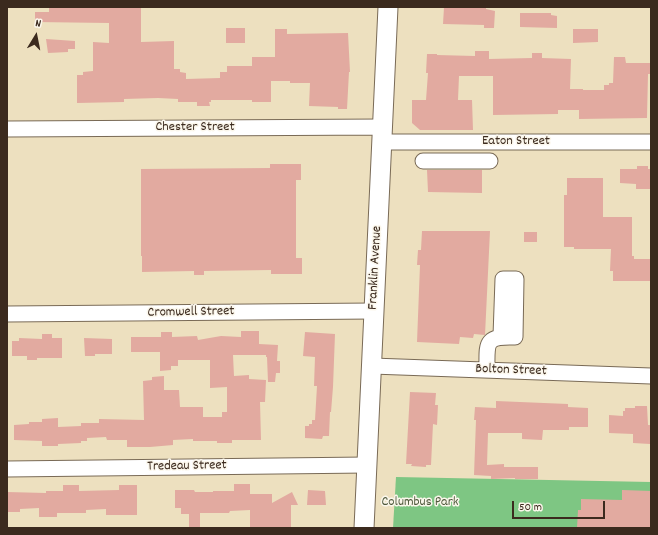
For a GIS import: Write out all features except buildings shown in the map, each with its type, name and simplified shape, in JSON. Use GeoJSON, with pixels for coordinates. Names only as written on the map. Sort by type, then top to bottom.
{"type":"FeatureCollection","features":[{"type":"Feature","properties":{"kind":"main road","name":"Franklin Avenue"},"geometry":{"type":"LineString","coordinates":[[364,528],[388,7]]}},
{"type":"Feature","properties":{"kind":"street","name":"Chester Street"},"geometry":{"type":"LineString","coordinates":[[7,129],[382,134]]}},
{"type":"Feature","properties":{"kind":"street","name":"Eaton Street"},"geometry":{"type":"LineString","coordinates":[[382,134],[651,142]]}},
{"type":"Feature","properties":{"kind":"street"},"geometry":{"type":"LineString","coordinates":[[423,161],[490,161]]}},
{"type":"Feature","properties":{"kind":"street","name":"Cromwell Street"},"geometry":{"type":"LineString","coordinates":[[7,314],[374,311]]}},
{"type":"Feature","properties":{"kind":"street"},"geometry":{"type":"LineString","coordinates":[[487,370],[488,345],[493,338],[501,336]]}},
{"type":"Feature","properties":{"kind":"street","name":"Bolton Street"},"geometry":{"type":"LineString","coordinates":[[372,366],[651,376]]}},
{"type":"Feature","properties":{"kind":"street","name":"Tredeau Street"},"geometry":{"type":"LineString","coordinates":[[7,469],[367,465]]}},
{"type":"Feature","properties":{"kind":"green space","name":"Columbus Park"},"geometry":{"type":"Polygon","coordinates":[[[396,477],[651,482],[651,528],[393,528],[396,477]]]}}]}
